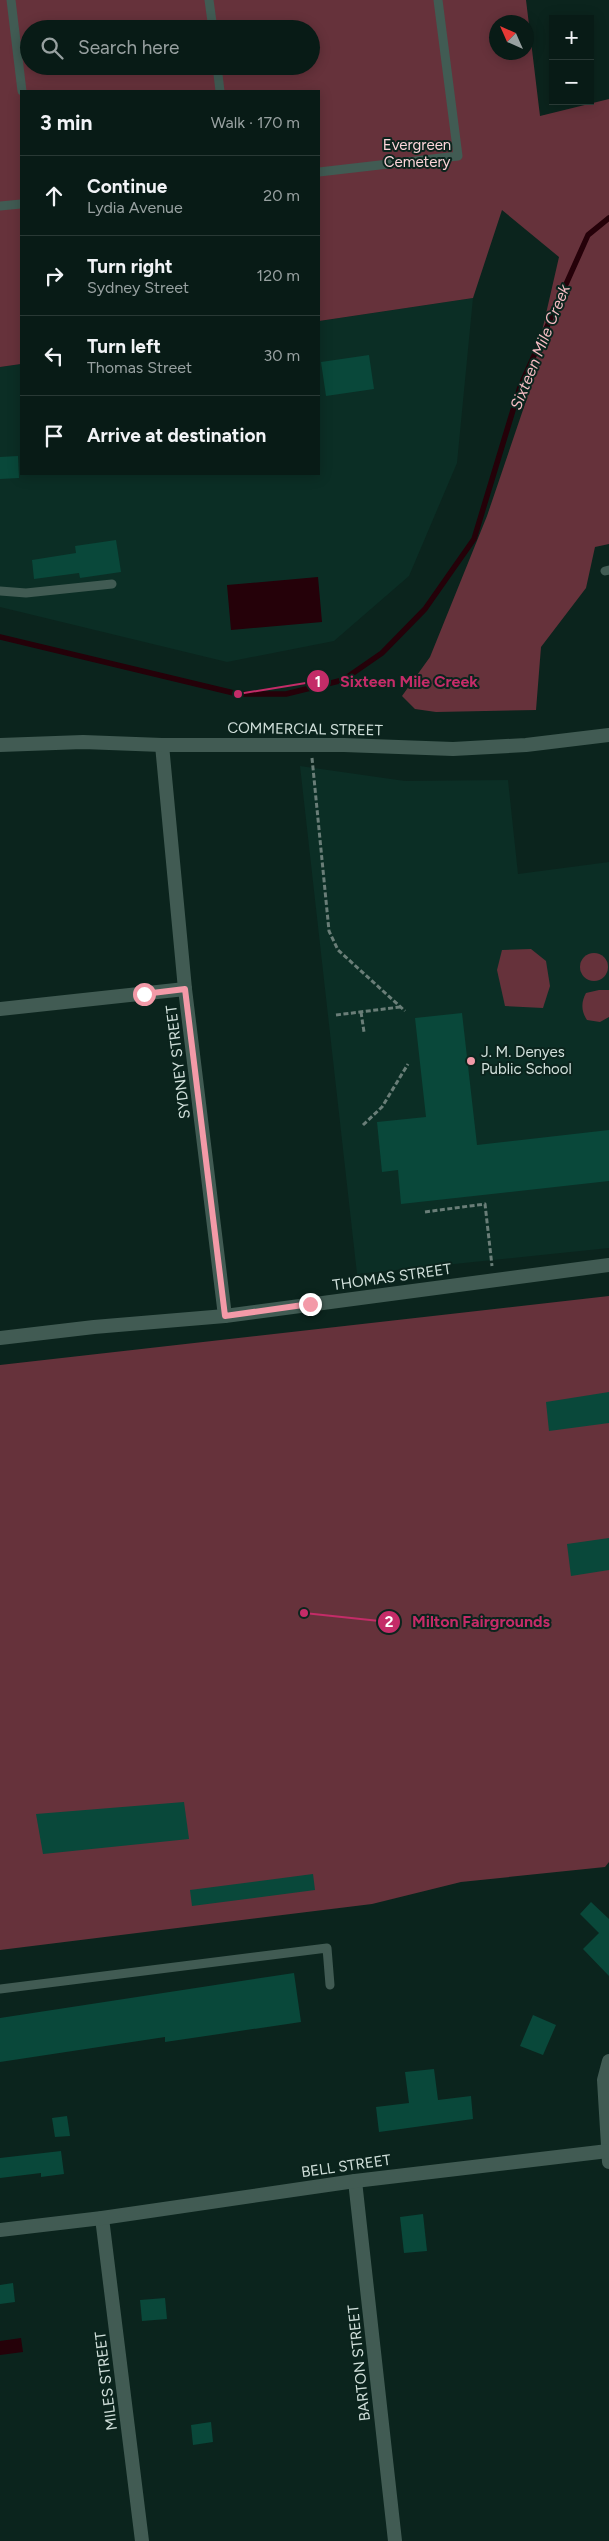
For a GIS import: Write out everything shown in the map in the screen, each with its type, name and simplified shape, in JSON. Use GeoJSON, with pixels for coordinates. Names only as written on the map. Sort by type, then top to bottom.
{"type":"FeatureCollection","features":[{"type":"Feature","properties":{"kind":"street","name":"COMMERCIAL STREET"},"geometry":{"type":"LineString","coordinates":[[0,746],[83,742],[162,745],[311,745],[453,749],[526,745],[609,735]]}},
{"type":"Feature","properties":{"kind":"street","name":"SYDNEY STREET"},"geometry":{"type":"LineString","coordinates":[[162,745],[185,989],[225,1316]]}},
{"type":"Feature","properties":{"kind":"street"},"geometry":{"type":"LineString","coordinates":[[0,1009],[185,989]]}},
{"type":"Feature","properties":{"kind":"street","name":"THOMAS STREET"},"geometry":{"type":"LineString","coordinates":[[0,1338],[94,1327],[225,1316],[609,1265]]}},
{"type":"Feature","properties":{"kind":"street","name":"BELL STREET"},"geometry":{"type":"LineString","coordinates":[[0,2230],[102,2218],[355,2181],[608,2156],[604,2080],[609,2061]]}},
{"type":"Feature","properties":{"kind":"street","name":"BARTON STREET"},"geometry":{"type":"LineString","coordinates":[[355,2181],[395,2541]]}},
{"type":"Feature","properties":{"kind":"street","name":"MILES STREET"},"geometry":{"type":"LineString","coordinates":[[102,2218],[142,2541]]}},
{"type":"Feature","properties":{"kind":"lane"},"geometry":{"type":"LineString","coordinates":[[11,0],[20,74]]}},
{"type":"Feature","properties":{"kind":"lane"},"geometry":{"type":"LineString","coordinates":[[209,0],[212,20]]}},
{"type":"Feature","properties":{"kind":"lane"},"geometry":{"type":"LineString","coordinates":[[320,172],[458,156],[438,0]]}},
{"type":"Feature","properties":{"kind":"lane"},"geometry":{"type":"LineString","coordinates":[[20,75],[22,90]]}},
{"type":"Feature","properties":{"kind":"lane"},"geometry":{"type":"LineString","coordinates":[[218,75],[220,90]]}},
{"type":"Feature","properties":{"kind":"lane"},"geometry":{"type":"LineString","coordinates":[[0,206],[20,204]]}},
{"type":"Feature","properties":{"kind":"lane"},"geometry":{"type":"LineString","coordinates":[[0,591],[26,593],[112,584]]}},
{"type":"Feature","properties":{"kind":"lane"},"geometry":{"type":"LineString","coordinates":[[0,1989],[326,1948],[330,1985]]}},
{"type":"Feature","properties":{"kind":"path"},"geometry":{"type":"LineString","coordinates":[[311,745],[329,931],[338,950],[405,1011]]}},
{"type":"Feature","properties":{"kind":"path"},"geometry":{"type":"LineString","coordinates":[[336,1015],[400,1007]]}},
{"type":"Feature","properties":{"kind":"path"},"geometry":{"type":"LineString","coordinates":[[361,1012],[364,1032]]}},
{"type":"Feature","properties":{"kind":"path"},"geometry":{"type":"LineString","coordinates":[[363,1125],[382,1107],[408,1064]]}},
{"type":"Feature","properties":{"kind":"path"},"geometry":{"type":"LineString","coordinates":[[425,1212],[485,1204],[494,1279]]}},
{"type":"Feature","properties":{"kind":"shaded area"},"geometry":{"type":"Polygon","coordinates":[[[473,298],[457,463],[409,576],[334,641],[227,662],[0,607],[0,367],[20,364],[20,475],[320,475],[320,321],[473,298]]]}},
{"type":"Feature","properties":{"kind":"shaded area"},"geometry":{"type":"Polygon","coordinates":[[[318,577],[322,622],[231,630],[227,585],[318,577]]]}},
{"type":"Feature","properties":{"kind":"shaded area","name":"J. M. Denyes Public School"},"geometry":{"type":"Polygon","coordinates":[[[300,766],[405,781],[508,780],[518,874],[609,862],[609,1248],[357,1274],[300,766]]]}},
{"type":"Feature","properties":{"kind":"shaded area"},"geometry":{"type":"Polygon","coordinates":[[[21,2338],[23,2352],[0,2355],[0,2341],[21,2338]]]}},
{"type":"Feature","properties":{"kind":"green space","name":"Evergreen Cemetery"},"geometry":{"type":"Polygon","coordinates":[[[0,0],[526,0],[528,15],[489,15],[489,60],[533,60],[540,116],[585,105],[594,105],[594,103],[609,99],[609,544],[595,547],[586,588],[541,647],[536,710],[436,712],[415,709],[402,696],[430,657],[487,516],[526,401],[559,257],[502,210],[473,298],[320,321],[320,90],[20,90],[20,364],[0,367],[0,0]]]}},
{"type":"Feature","properties":{"kind":"green space"},"geometry":{"type":"Polygon","coordinates":[[[531,949],[546,961],[550,986],[543,1008],[505,1006],[497,970],[502,950],[531,949]]]}},
{"type":"Feature","properties":{"kind":"green space"},"geometry":{"type":"Polygon","coordinates":[[[594,953],[604,957],[608,967],[604,977],[594,981],[584,977],[580,967],[584,957],[594,953]]]}},
{"type":"Feature","properties":{"kind":"green space"},"geometry":{"type":"Polygon","coordinates":[[[609,990],[609,1017],[600,1022],[587,1020],[583,1010],[584,996],[586,993],[609,990]]]}},
{"type":"Feature","properties":{"kind":"green space"},"geometry":{"type":"Polygon","coordinates":[[[609,1296],[609,1862],[605,1867],[461,1882],[372,1904],[0,1950],[0,1365],[609,1296]]]}},
{"type":"Feature","properties":{"kind":"building"},"geometry":{"type":"Polygon","coordinates":[[[369,355],[374,389],[326,396],[321,362],[369,355]]]}},
{"type":"Feature","properties":{"kind":"building"},"geometry":{"type":"Polygon","coordinates":[[[18,456],[19,478],[0,479],[0,457],[18,456]]]}},
{"type":"Feature","properties":{"kind":"building"},"geometry":{"type":"Polygon","coordinates":[[[116,540],[121,572],[80,578],[79,573],[34,579],[32,560],[76,553],[75,546],[116,540]]]}},
{"type":"Feature","properties":{"kind":"building"},"geometry":{"type":"Polygon","coordinates":[[[462,1013],[477,1145],[609,1130],[609,1181],[401,1204],[398,1170],[382,1172],[377,1122],[426,1117],[415,1018],[462,1013]]]}},
{"type":"Feature","properties":{"kind":"building"},"geometry":{"type":"Polygon","coordinates":[[[609,1392],[609,1423],[549,1431],[546,1402],[609,1392]]]}},
{"type":"Feature","properties":{"kind":"building"},"geometry":{"type":"Polygon","coordinates":[[[609,1538],[609,1570],[571,1576],[567,1544],[609,1538]]]}},
{"type":"Feature","properties":{"kind":"building"},"geometry":{"type":"Polygon","coordinates":[[[184,1802],[189,1839],[43,1854],[36,1814],[184,1802]]]}},
{"type":"Feature","properties":{"kind":"building"},"geometry":{"type":"Polygon","coordinates":[[[313,1874],[315,1890],[192,1906],[190,1890],[313,1874]]]}},
{"type":"Feature","properties":{"kind":"building"},"geometry":{"type":"Polygon","coordinates":[[[591,1902],[609,1919],[609,1976],[583,1949],[599,1933],[580,1914],[591,1902]]]}},
{"type":"Feature","properties":{"kind":"building"},"geometry":{"type":"Polygon","coordinates":[[[294,1973],[301,2022],[165,2042],[165,2037],[0,2062],[0,2018],[294,1973]]]}},
{"type":"Feature","properties":{"kind":"building"},"geometry":{"type":"Polygon","coordinates":[[[533,2015],[556,2025],[543,2055],[520,2046],[533,2015]]]}},
{"type":"Feature","properties":{"kind":"building"},"geometry":{"type":"Polygon","coordinates":[[[434,2069],[438,2100],[471,2096],[473,2119],[379,2132],[376,2107],[409,2103],[405,2072],[434,2069]]]}},
{"type":"Feature","properties":{"kind":"building"},"geometry":{"type":"Polygon","coordinates":[[[67,2116],[70,2136],[55,2137],[52,2118],[67,2116]]]}},
{"type":"Feature","properties":{"kind":"building"},"geometry":{"type":"Polygon","coordinates":[[[61,2151],[64,2174],[41,2177],[41,2173],[0,2178],[0,2158],[61,2151]]]}},
{"type":"Feature","properties":{"kind":"building"},"geometry":{"type":"Polygon","coordinates":[[[423,2214],[427,2251],[404,2253],[400,2217],[423,2214]]]}},
{"type":"Feature","properties":{"kind":"building"},"geometry":{"type":"Polygon","coordinates":[[[13,2283],[15,2302],[0,2304],[0,2285],[13,2283]]]}},
{"type":"Feature","properties":{"kind":"building"},"geometry":{"type":"Polygon","coordinates":[[[165,2298],[167,2319],[142,2321],[140,2300],[165,2298]]]}},
{"type":"Feature","properties":{"kind":"building"},"geometry":{"type":"Polygon","coordinates":[[[211,2422],[213,2442],[193,2445],[191,2425],[211,2422]]]}},
{"type":"Feature","properties":{"kind":"waterway","name":"Sixteen Mile Creek"},"geometry":{"type":"LineString","coordinates":[[0,637],[238,694],[286,694],[343,680],[382,653],[425,609],[474,539],[520,387],[588,235],[609,218]]}},
{"type":"Feature","properties":{"kind":"place","name":"Sixteen Mile Creek"},"geometry":{"type":"Point","coordinates":[238,694]}},
{"type":"Feature","properties":{"kind":"place","name":"J. M. Denyes Public School"},"geometry":{"type":"Point","coordinates":[471,1061]}},
{"type":"Feature","properties":{"kind":"place","name":"Milton Fairgrounds"},"geometry":{"type":"Point","coordinates":[304,1613]}},
{"type":"Feature","properties":{"kind":"route"},"geometry":{"type":"LineString","coordinates":[[144,994],[185,989],[225,1316],[310,1304]]}}]}
